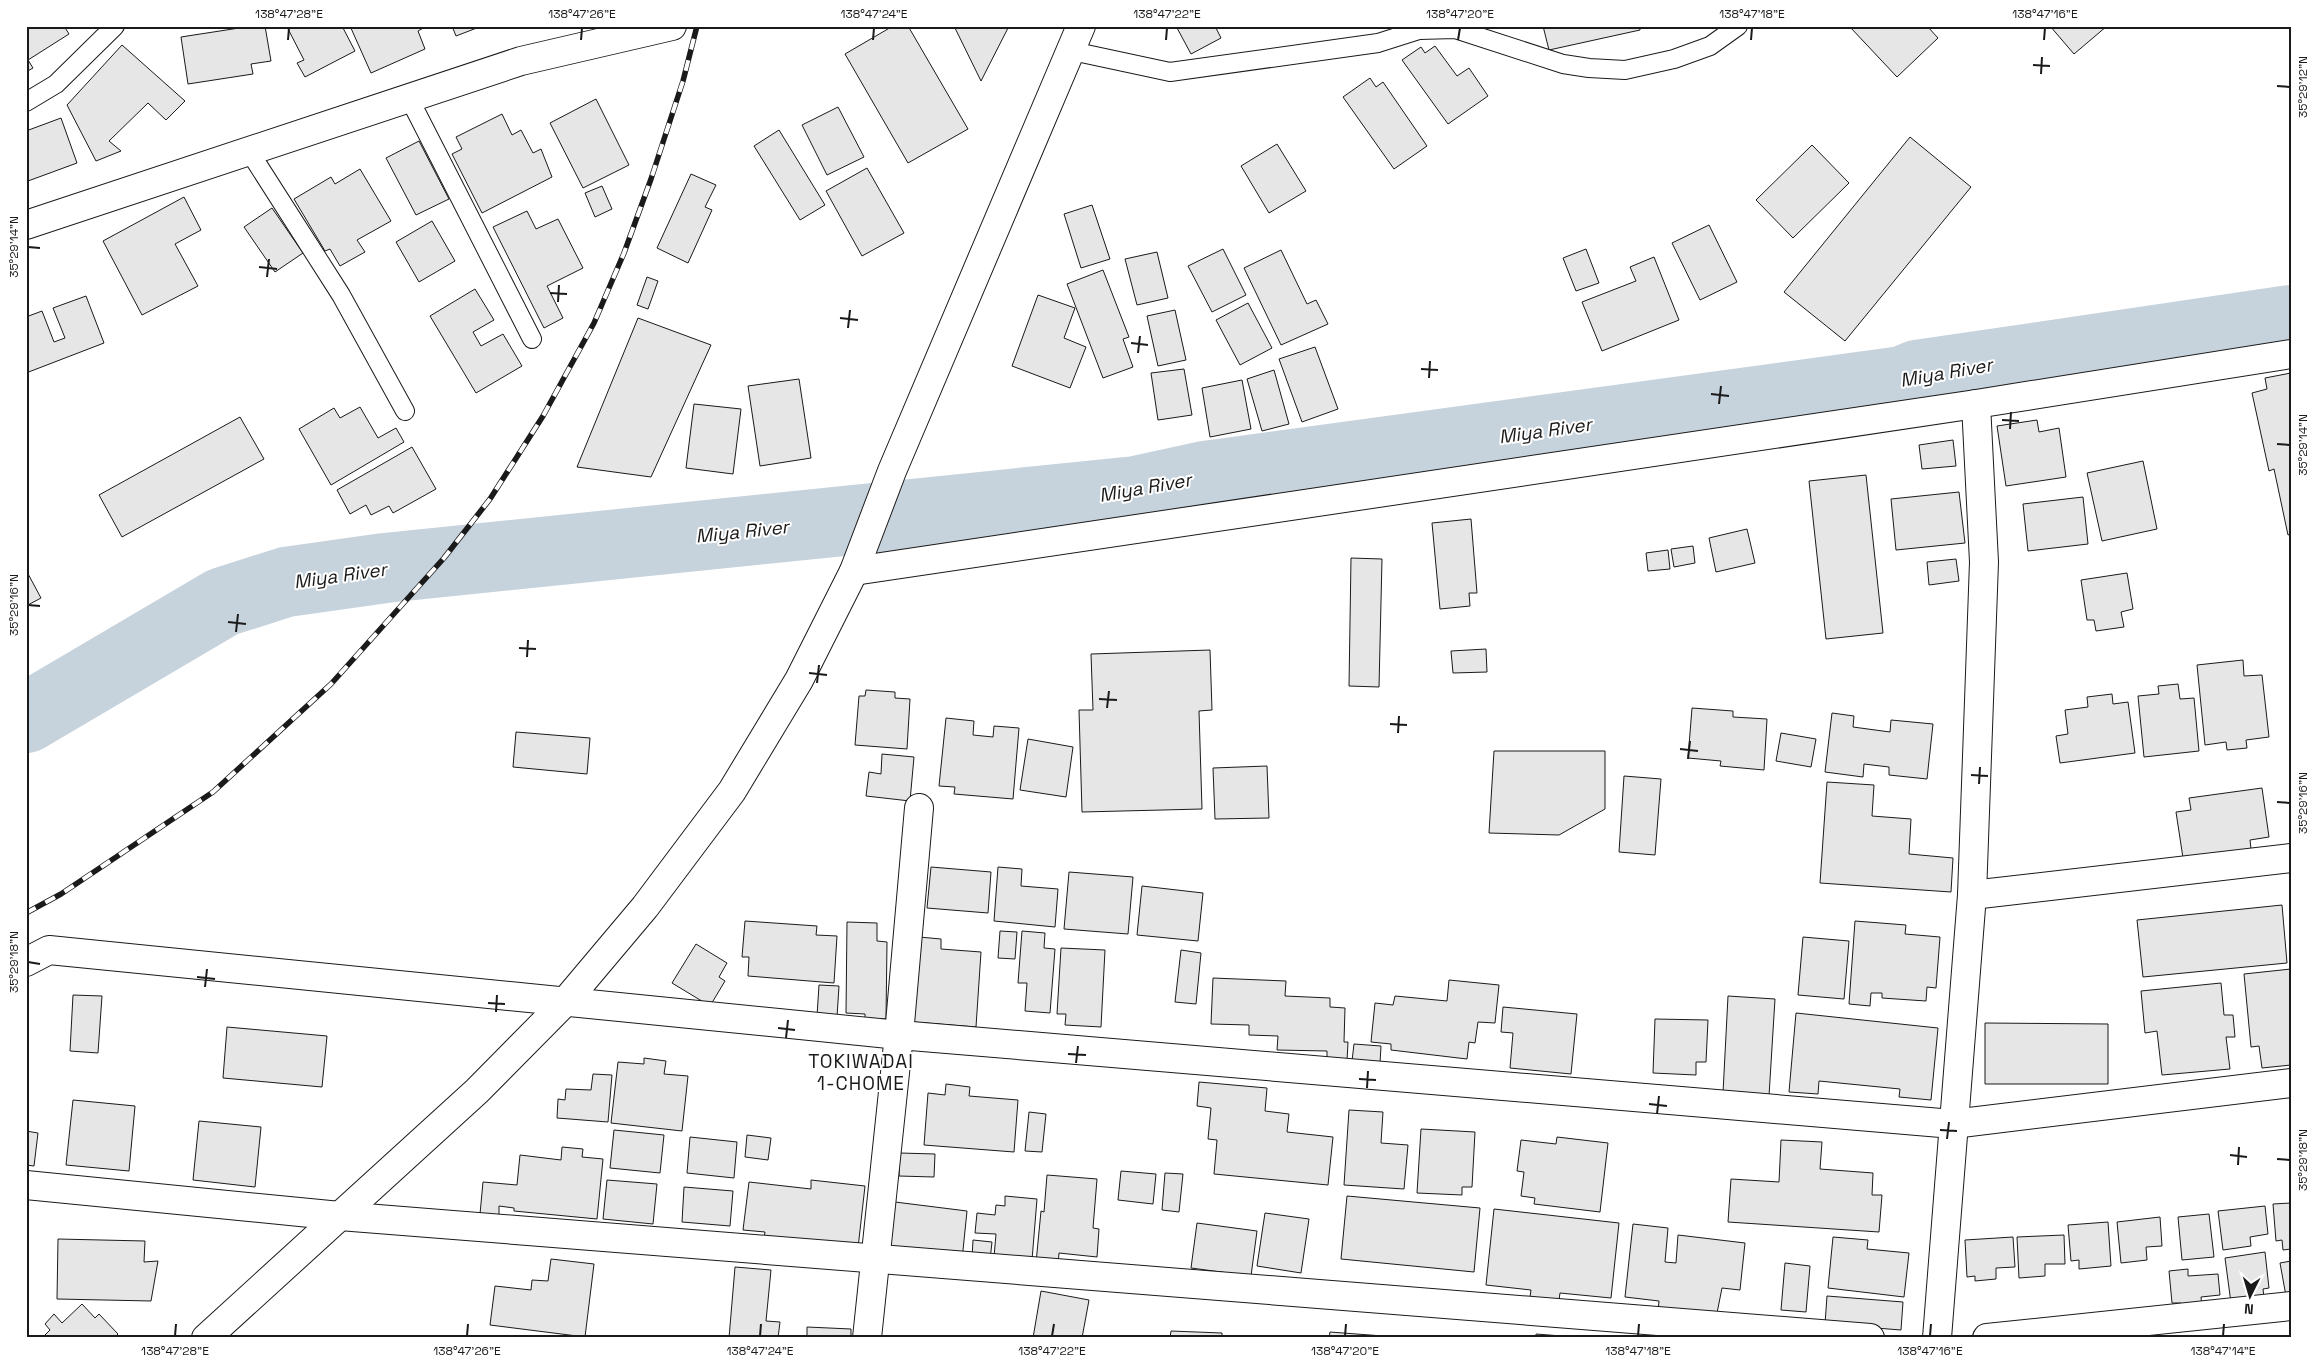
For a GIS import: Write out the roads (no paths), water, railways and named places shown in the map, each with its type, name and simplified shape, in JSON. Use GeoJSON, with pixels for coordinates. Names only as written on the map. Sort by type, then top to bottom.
{"type":"FeatureCollection","features":[{"type":"Feature","properties":{"kind":"street"},"geometry":{"type":"LineString","coordinates":[[26,225],[521,61],[672,26]]}},
{"type":"Feature","properties":{"kind":"street"},"geometry":{"type":"LineString","coordinates":[[206,1338],[477,1091],[565,1002],[645,908],[732,792],[799,680],[854,571],[892,471],[1076,39]]}},
{"type":"Feature","properties":{"kind":"street"},"geometry":{"type":"LineString","coordinates":[[854,571],[1976,404],[2291,354]]}},
{"type":"Feature","properties":{"kind":"street"},"geometry":{"type":"LineString","coordinates":[[1937,1338],[1972,895],[1984,562],[1976,404]]}},
{"type":"Feature","properties":{"kind":"street"},"geometry":{"type":"LineString","coordinates":[[866,1338],[900,1035],[919,808]]}},
{"type":"Feature","properties":{"kind":"street"},"geometry":{"type":"LineString","coordinates":[[1972,895],[2291,858]]}},
{"type":"Feature","properties":{"kind":"street"},"geometry":{"type":"LineString","coordinates":[[26,962],[49,950],[900,1035],[1953,1124],[2291,1083]]}},
{"type":"Feature","properties":{"kind":"street"},"geometry":{"type":"LineString","coordinates":[[26,1185],[340,1216],[1870,1338]]}},
{"type":"Feature","properties":{"kind":"street"},"geometry":{"type":"LineString","coordinates":[[1988,1338],[2291,1306]]}},
{"type":"Feature","properties":{"kind":"lane"},"geometry":{"type":"LineString","coordinates":[[26,102],[56,84],[115,26]]}},
{"type":"Feature","properties":{"kind":"lane"},"geometry":{"type":"LineString","coordinates":[[1076,39],[1170,72],[1378,43],[1419,30],[1455,29],[1563,64],[1625,70],[1674,59],[1710,46],[1738,26]]}},
{"type":"Feature","properties":{"kind":"lane"},"geometry":{"type":"LineString","coordinates":[[409,98],[532,339]]}},
{"type":"Feature","properties":{"kind":"lane"},"geometry":{"type":"LineString","coordinates":[[250,151],[341,295],[405,410]]}},
{"type":"Feature","properties":{"kind":"waterway","name":"Miya River"},"geometry":{"type":"LineString","coordinates":[[26,718],[223,602],[286,582],[385,568],[1136,491],[1205,476],[1903,381],[1917,375],[2291,320]]}},
{"type":"Feature","properties":{"kind":"railway"},"geometry":{"type":"LineString","coordinates":[[26,913],[61,894],[213,792],[331,684],[444,558],[490,499],[543,416],[594,323],[624,253],[651,179],[683,81],[697,26]]}},
{"type":"Feature","properties":{"kind":"district","name":"TOKIWADAI 1-CHOME"},"geometry":{"type":"Point","coordinates":[861,1072]}}]}
